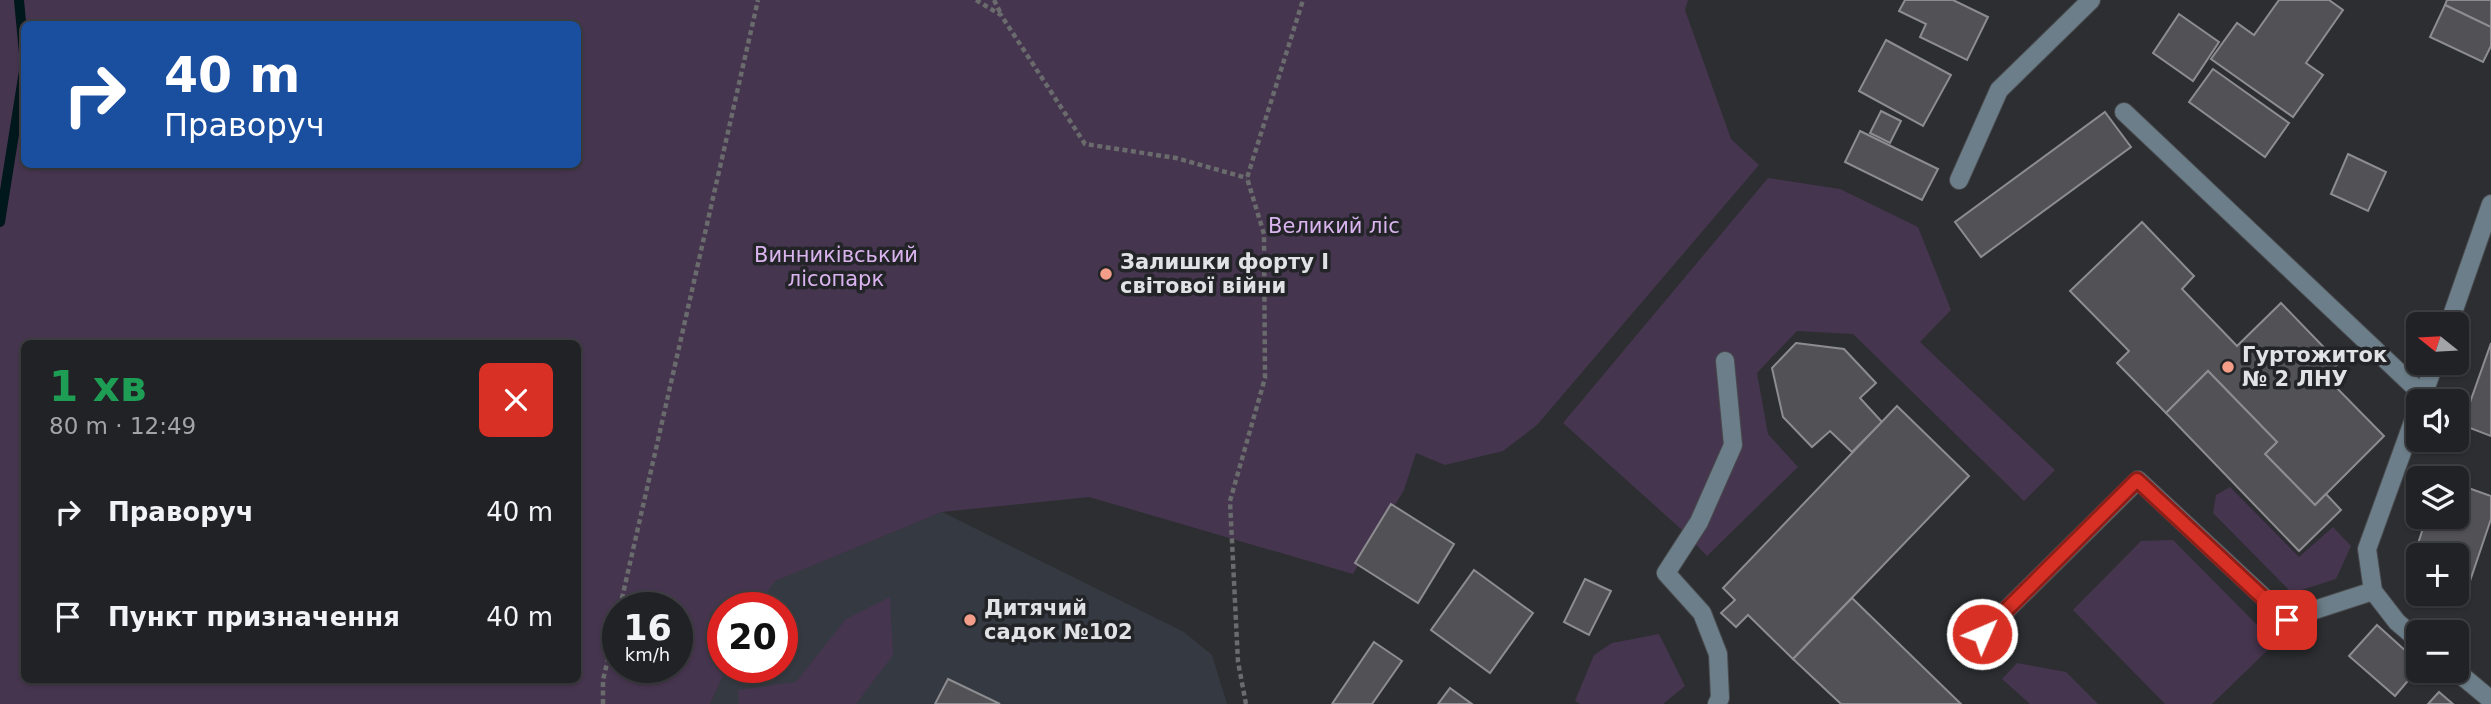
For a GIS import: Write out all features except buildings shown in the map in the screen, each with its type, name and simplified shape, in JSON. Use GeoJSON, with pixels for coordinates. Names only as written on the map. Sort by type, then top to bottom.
{"type":"FeatureCollection","features":[{"type":"Feature","properties":{"kind":"street"},"geometry":{"type":"LineString","coordinates":[[1959,180],[1999,90],[2091,0]]}},
{"type":"Feature","properties":{"kind":"street"},"geometry":{"type":"LineString","coordinates":[[2124,112],[2409,389]]}},
{"type":"Feature","properties":{"kind":"street"},"geometry":{"type":"LineString","coordinates":[[2453,312],[2491,204]]}},
{"type":"Feature","properties":{"kind":"street"},"geometry":{"type":"LineString","coordinates":[[1717,704],[1720,698],[1718,654],[1702,613],[1666,573],[1699,522],[1732,445],[1725,361]]}},
{"type":"Feature","properties":{"kind":"street"},"geometry":{"type":"LineString","coordinates":[[2406,442],[2367,549],[2373,591],[2406,630]]}},
{"type":"Feature","properties":{"kind":"street"},"geometry":{"type":"LineString","coordinates":[[1982,634],[2137,480],[2287,620],[2373,591]]}},
{"type":"Feature","properties":{"kind":"street"},"geometry":{"type":"LineString","coordinates":[[2469,682],[2491,700]]}},
{"type":"Feature","properties":{"kind":"path"},"geometry":{"type":"LineString","coordinates":[[623,592],[758,0]]}},
{"type":"Feature","properties":{"kind":"path"},"geometry":{"type":"LineString","coordinates":[[976,0],[1001,15]]}},
{"type":"Feature","properties":{"kind":"path"},"geometry":{"type":"LineString","coordinates":[[994,0],[1085,144],[1176,158],[1247,178]]}},
{"type":"Feature","properties":{"kind":"path"},"geometry":{"type":"LineString","coordinates":[[1246,704],[1238,662],[1230,501],[1265,377],[1264,234],[1247,178],[1303,0]]}},
{"type":"Feature","properties":{"kind":"path"},"geometry":{"type":"LineString","coordinates":[[603,683],[603,704]]}},
{"type":"Feature","properties":{"kind":"shaded area","name":"Дитячий садок №102"},"geometry":{"type":"Polygon","coordinates":[[[942,512],[1184,632],[1212,655],[1227,704],[710,704],[720,683],[798,683],[798,592],[767,592],[774,581],[942,512]]]}},
{"type":"Feature","properties":{"kind":"green space","name":"Великий ліс"},"geometry":{"type":"Polygon","coordinates":[[[0,0],[1688,0],[1685,10],[1731,139],[1759,165],[1537,425],[1503,451],[1445,465],[1416,453],[1404,490],[1353,574],[1089,497],[942,512],[775,581],[767,592],[707,592],[707,683],[720,683],[710,704],[0,704],[0,0]]]}},
{"type":"Feature","properties":{"kind":"green space"},"geometry":{"type":"Polygon","coordinates":[[[1768,178],[1840,189],[1918,227],[1951,310],[1920,342],[2055,470],[2024,501],[1853,334],[1797,331],[1757,373],[1768,434],[1798,467],[1707,556],[1682,530],[1563,423],[1768,178]]]}},
{"type":"Feature","properties":{"kind":"green space"},"geometry":{"type":"Polygon","coordinates":[[[2230,487],[2299,557],[2333,527],[2351,546],[2336,579],[2292,593],[2213,513],[2216,495],[2230,487]]]}},
{"type":"Feature","properties":{"kind":"green space"},"geometry":{"type":"Polygon","coordinates":[[[2173,540],[2275,643],[2212,704],[2165,704],[2073,610],[2141,541],[2173,540]]]}},
{"type":"Feature","properties":{"kind":"green space"},"geometry":{"type":"Polygon","coordinates":[[[890,597],[893,655],[856,704],[739,704],[738,690],[798,683],[798,679],[846,619],[890,597]]]}},
{"type":"Feature","properties":{"kind":"green space"},"geometry":{"type":"Polygon","coordinates":[[[1659,634],[1685,686],[1663,704],[1580,704],[1575,701],[1594,655],[1612,643],[1659,634]]]}},
{"type":"Feature","properties":{"kind":"green space"},"geometry":{"type":"Polygon","coordinates":[[[2017,663],[2066,672],[2098,704],[2030,704],[2002,679],[2017,663]]]}},
{"type":"Feature","properties":{"kind":"waterway"},"geometry":{"type":"LineString","coordinates":[[19,0],[21,21]]}},
{"type":"Feature","properties":{"kind":"waterway"},"geometry":{"type":"LineString","coordinates":[[0,222],[21,90]]}},
{"type":"Feature","properties":{"kind":"place","name":"Залишки форту І світової війни"},"geometry":{"type":"Point","coordinates":[1106,274]}},
{"type":"Feature","properties":{"kind":"place","name":"Гуртожиток № 2 ЛНУ"},"geometry":{"type":"Point","coordinates":[2228,367]}},
{"type":"Feature","properties":{"kind":"place","name":"Дитячий садок №102"},"geometry":{"type":"Point","coordinates":[970,620]}},
{"type":"Feature","properties":{"kind":"route"},"geometry":{"type":"LineString","coordinates":[[1982,634],[2137,480],[2287,620]]}},
{"type":"Feature","properties":{"kind":"park label","name":"Винниківський лісопарк"},"geometry":{"type":"Point","coordinates":[836,267]}}]}
